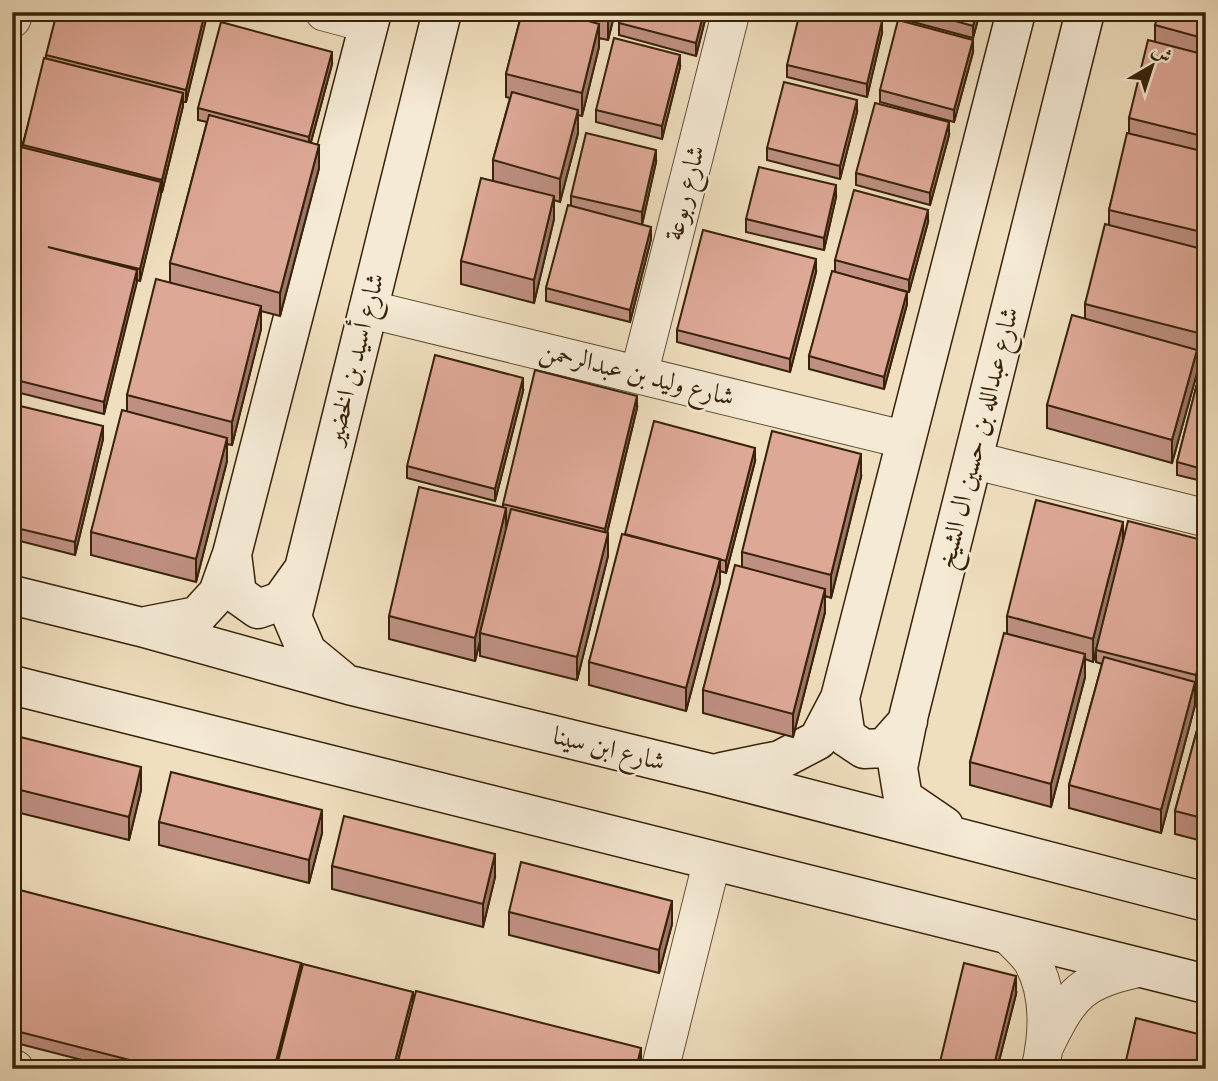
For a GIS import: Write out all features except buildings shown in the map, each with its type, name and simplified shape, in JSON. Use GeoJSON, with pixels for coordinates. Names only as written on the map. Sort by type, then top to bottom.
{"type":"FeatureCollection","features":[{"type":"Feature","properties":{"kind":"street"},"geometry":{"type":"LineString","coordinates":[[12,19],[14,12]]}},
{"type":"Feature","properties":{"kind":"street"},"geometry":{"type":"LineString","coordinates":[[141,626],[197,616],[218,593],[232,554],[370,18],[324,12]]}},
{"type":"Feature","properties":{"kind":"street","name":"شارع أسيد بن الخضير"},"geometry":{"type":"LineString","coordinates":[[349,685],[307,652],[292,617],[442,12]]}},
{"type":"Feature","properties":{"kind":"street","name":"شارع ربوعة"},"geometry":{"type":"LineString","coordinates":[[639,374],[732,12]]}},
{"type":"Feature","properties":{"kind":"street"},"geometry":{"type":"LineString","coordinates":[[713,774],[780,760],[818,740],[840,698],[1016,12]]}},
{"type":"Feature","properties":{"kind":"street","name":"شارع عبدالله بن حسين ال الشيخ"},"geometry":{"type":"LineString","coordinates":[[960,837],[904,798],[898,768],[1085,12]]}},
{"type":"Feature","properties":{"kind":"street","name":"شارع وليد بن عبدالرحمن"},"geometry":{"type":"LineString","coordinates":[[368,309],[906,440]]}},
{"type":"Feature","properties":{"kind":"street"},"geometry":{"type":"LineString","coordinates":[[973,460],[1206,518]]}},
{"type":"Feature","properties":{"kind":"street"},"geometry":{"type":"LineString","coordinates":[[232,554],[237,594],[258,609],[281,601],[302,573]]}},
{"type":"Feature","properties":{"kind":"street","name":"شارع ابن سينا"},"geometry":{"type":"LineString","coordinates":[[12,595],[141,626],[349,685],[713,774],[1206,902]]}},
{"type":"Feature","properties":{"kind":"street"},"geometry":{"type":"LineString","coordinates":[[12,685],[1206,984]]}},
{"type":"Feature","properties":{"kind":"street"},"geometry":{"type":"LineString","coordinates":[[840,698],[846,737],[864,749],[884,748],[908,721]]}},
{"type":"Feature","properties":{"kind":"street"},"geometry":{"type":"LineString","coordinates":[[660,1069],[712,861]]}},
{"type":"Feature","properties":{"kind":"street"},"geometry":{"type":"LineString","coordinates":[[1010,936],[1031,959],[1040,981],[1046,1014],[1043,1057]]}},
{"type":"Feature","properties":{"kind":"street"},"geometry":{"type":"LineString","coordinates":[[1043,1057],[1062,1013],[1080,991],[1104,976],[1140,968]]}}]}
